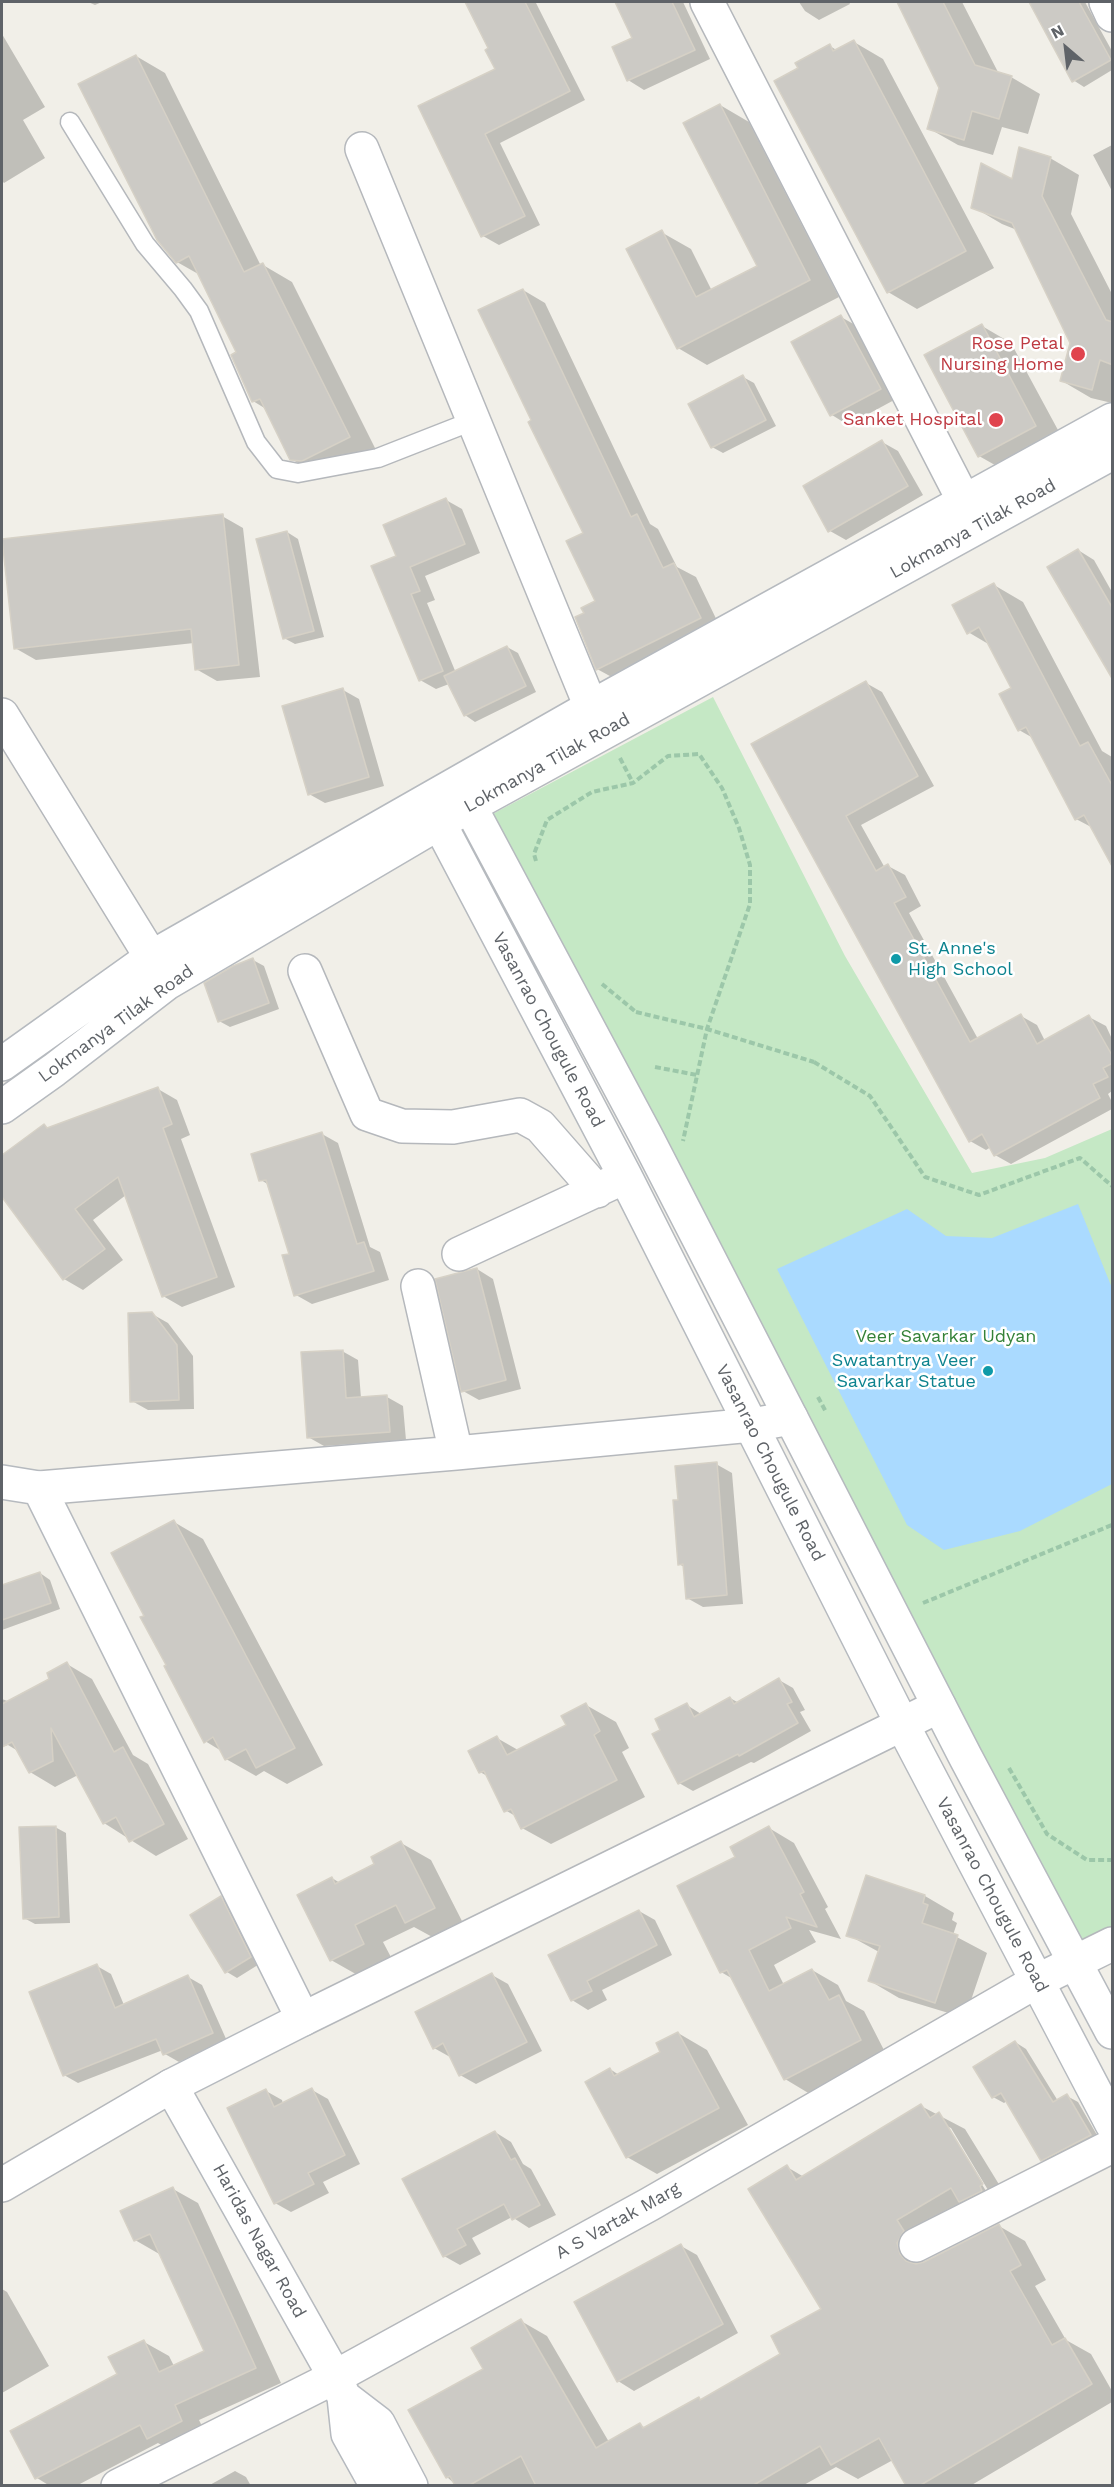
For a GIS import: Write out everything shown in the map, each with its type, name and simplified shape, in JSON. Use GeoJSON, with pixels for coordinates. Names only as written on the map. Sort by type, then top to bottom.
{"type":"FeatureCollection","features":[{"type":"Feature","properties":{"kind":"street"},"geometry":{"type":"LineString","coordinates":[[707,2],[965,503]]}},
{"type":"Feature","properties":{"kind":"street"},"geometry":{"type":"LineString","coordinates":[[1106,2],[1113,15]]}},
{"type":"Feature","properties":{"kind":"street"},"geometry":{"type":"LineString","coordinates":[[362,149],[591,707]]}},
{"type":"Feature","properties":{"kind":"street","name":"Lokmanya Tilak Road"},"geometry":{"type":"LineString","coordinates":[[464,795],[591,707],[1113,420]]}},
{"type":"Feature","properties":{"kind":"street","name":"Lokmanya Tilak Road"},"geometry":{"type":"LineString","coordinates":[[2,1064],[159,970],[433,812],[1113,453]]}},
{"type":"Feature","properties":{"kind":"street"},"geometry":{"type":"LineString","coordinates":[[2,715],[159,970]]}},
{"type":"Feature","properties":{"kind":"street","name":"Vasanrao Chougule Road"},"geometry":{"type":"LineString","coordinates":[[464,795],[646,1136],[939,1706],[1113,2032]]}},
{"type":"Feature","properties":{"kind":"street","name":"Vasanrao Chougule Road"},"geometry":{"type":"LineString","coordinates":[[433,812],[625,1176],[902,1724],[1113,2124]]}},
{"type":"Feature","properties":{"kind":"street","name":"Lokmanya Tilak Road"},"geometry":{"type":"LineString","coordinates":[[2,1107],[54,1070],[159,970]]}},
{"type":"Feature","properties":{"kind":"street"},"geometry":{"type":"LineString","coordinates":[[305,971],[367,1114],[402,1126],[453,1127],[520,1115],[540,1126],[597,1191]]}},
{"type":"Feature","properties":{"kind":"street"},"geometry":{"type":"LineString","coordinates":[[459,1254],[625,1176]]}},
{"type":"Feature","properties":{"kind":"street"},"geometry":{"type":"LineString","coordinates":[[418,1286],[456,1453]]}},
{"type":"Feature","properties":{"kind":"street"},"geometry":{"type":"LineString","coordinates":[[2,1482],[39,1488],[456,1453],[752,1425],[791,1418]]}},
{"type":"Feature","properties":{"kind":"street"},"geometry":{"type":"LineString","coordinates":[[39,1488],[303,2019]]}},
{"type":"Feature","properties":{"kind":"street"},"geometry":{"type":"LineString","coordinates":[[2,2185],[171,2086],[939,1706]]}},
{"type":"Feature","properties":{"kind":"street","name":"A S Vartak Marg"},"geometry":{"type":"LineString","coordinates":[[118,2486],[340,2387],[650,2204],[1037,1981],[1113,1944]]}},
{"type":"Feature","properties":{"kind":"street","name":"Haridas Nagar Road"},"geometry":{"type":"LineString","coordinates":[[171,2086],[340,2387],[378,2423],[411,2486]]}},
{"type":"Feature","properties":{"kind":"street"},"geometry":{"type":"LineString","coordinates":[[916,2245],[1113,2146]]}},
{"type":"Feature","properties":{"kind":"street","name":"Haridas Nagar Road"},"geometry":{"type":"LineString","coordinates":[[340,2387],[348,2434],[377,2486]]}},
{"type":"Feature","properties":{"kind":"lane"},"geometry":{"type":"LineString","coordinates":[[70,122],[145,244],[199,311],[256,442],[277,469],[298,473],[378,458],[475,420]]}},
{"type":"Feature","properties":{"kind":"path"},"geometry":{"type":"LineString","coordinates":[[546,820],[592,792],[633,783],[668,756],[699,754],[722,788],[739,828],[750,865],[750,904],[707,1029],[683,1141]]}},
{"type":"Feature","properties":{"kind":"path"},"geometry":{"type":"LineString","coordinates":[[595,979],[636,1012],[707,1029],[814,1062],[870,1096],[926,1177],[979,1195],[1080,1158],[1113,1186]]}},
{"type":"Feature","properties":{"kind":"path"},"geometry":{"type":"LineString","coordinates":[[655,1067],[697,1076]]}},
{"type":"Feature","properties":{"kind":"path"},"geometry":{"type":"LineString","coordinates":[[816,1394],[827,1414]]}},
{"type":"Feature","properties":{"kind":"path"},"geometry":{"type":"LineString","coordinates":[[923,1603],[1113,1525]]}},
{"type":"Feature","properties":{"kind":"path"},"geometry":{"type":"LineString","coordinates":[[918,1593],[928,1613]]}},
{"type":"Feature","properties":{"kind":"path"},"geometry":{"type":"LineString","coordinates":[[1008,1765],[1047,1834],[1087,1860],[1113,1860]]}},
{"type":"Feature","properties":{"kind":"green space","name":"Veer Savarkar Udyan"},"geometry":{"type":"Polygon","coordinates":[[[713,697],[845,956],[972,1173],[1045,1158],[1112,1129],[1112,1934],[1081,1949],[485,818],[713,697]]]}},
{"type":"Feature","properties":{"kind":"water"},"geometry":{"type":"Polygon","coordinates":[[[1078,1204],[1112,1288],[1112,1484],[1020,1531],[944,1550],[907,1525],[777,1269],[907,1209],[946,1236],[992,1238],[1078,1204]]]}},
{"type":"Feature","properties":{"kind":"building"},"geometry":{"type":"Polygon","coordinates":[[[465,2],[525,2],[570,91],[485,134],[525,216],[481,237],[418,106],[495,69],[485,50],[488,48],[465,2]]]}},
{"type":"Feature","properties":{"kind":"building"},"geometry":{"type":"Polygon","coordinates":[[[615,2],[672,2],[695,50],[627,81],[612,47],[632,38],[615,2]]]}},
{"type":"Feature","properties":{"kind":"building"},"geometry":{"type":"Polygon","coordinates":[[[897,2],[943,2],[975,65],[1012,76],[999,119],[972,111],[964,140],[927,129],[939,88],[897,2]]]}},
{"type":"Feature","properties":{"kind":"building"},"geometry":{"type":"Polygon","coordinates":[[[1029,2],[1079,2],[1111,60],[1072,82],[1029,2]]]}},
{"type":"Feature","properties":{"kind":"building"},"geometry":{"type":"Polygon","coordinates":[[[854,40],[966,251],[887,293],[774,81],[798,68],[795,63],[830,44],[833,51],[854,40]]]}},
{"type":"Feature","properties":{"kind":"building"},"geometry":{"type":"Polygon","coordinates":[[[136,55],[244,272],[263,263],[350,437],[302,461],[290,460],[260,399],[252,402],[231,355],[236,352],[189,256],[176,263],[157,240],[78,84],[136,55]]]}},
{"type":"Feature","properties":{"kind":"building"},"geometry":{"type":"Polygon","coordinates":[[[720,104],[810,280],[677,349],[626,249],[662,230],[696,297],[757,266],[683,123],[720,104]]]}},
{"type":"Feature","properties":{"kind":"building"},"geometry":{"type":"Polygon","coordinates":[[[1019,147],[1051,157],[1042,196],[1106,320],[1113,322],[1113,365],[1100,360],[1092,390],[1060,381],[1070,343],[1012,223],[971,208],[981,163],[1012,179],[1019,147]]]}},
{"type":"Feature","properties":{"kind":"building"},"geometry":{"type":"Polygon","coordinates":[[[523,289],[631,517],[637,514],[663,568],[674,563],[701,618],[596,670],[575,617],[584,613],[581,608],[595,601],[566,541],[583,533],[528,422],[531,420],[478,310],[523,289]]]}},
{"type":"Feature","properties":{"kind":"building"},"geometry":{"type":"Polygon","coordinates":[[[841,315],[881,389],[830,416],[791,342],[841,315]]]}},
{"type":"Feature","properties":{"kind":"building"},"geometry":{"type":"Polygon","coordinates":[[[982,324],[1036,426],[978,457],[924,355],[982,324]]]}},
{"type":"Feature","properties":{"kind":"building"},"geometry":{"type":"Polygon","coordinates":[[[743,375],[766,420],[711,448],[688,404],[743,375]]]}},
{"type":"Feature","properties":{"kind":"building"},"geometry":{"type":"Polygon","coordinates":[[[882,440],[908,486],[828,532],[803,486],[882,440]]]}},
{"type":"Feature","properties":{"kind":"building"},"geometry":{"type":"Polygon","coordinates":[[[446,498],[465,544],[410,567],[420,591],[411,594],[443,671],[419,681],[371,566],[396,556],[383,525],[446,498]]]}},
{"type":"Feature","properties":{"kind":"building"},"geometry":{"type":"Polygon","coordinates":[[[223,514],[239,665],[195,670],[191,629],[14,649],[2,539],[223,514]]]}},
{"type":"Feature","properties":{"kind":"building"},"geometry":{"type":"Polygon","coordinates":[[[287,531],[314,631],[283,639],[256,539],[287,531]]]}},
{"type":"Feature","properties":{"kind":"building"},"geometry":{"type":"Polygon","coordinates":[[[1078,549],[1113,609],[1113,680],[1047,567],[1078,549]]]}},
{"type":"Feature","properties":{"kind":"building"},"geometry":{"type":"Polygon","coordinates":[[[994,583],[1080,746],[1088,742],[1113,787],[1113,868],[1084,815],[1075,820],[1026,727],[1018,731],[999,694],[1011,688],[979,627],[967,634],[952,605],[994,583]]]}},
{"type":"Feature","properties":{"kind":"building"},"geometry":{"type":"Polygon","coordinates":[[[507,646],[526,686],[464,716],[444,676],[507,646]]]}},
{"type":"Feature","properties":{"kind":"building","name":"St. Anne's High School"},"geometry":{"type":"Polygon","coordinates":[[[866,681],[918,776],[846,816],[876,871],[888,864],[906,897],[894,903],[970,1042],[1021,1014],[1037,1044],[1089,1015],[1113,1057],[1113,1063],[1103,1068],[1108,1077],[1093,1084],[1100,1098],[994,1156],[982,1134],[969,1142],[751,744],[866,681]]]}},
{"type":"Feature","properties":{"kind":"building"},"geometry":{"type":"Polygon","coordinates":[[[343,688],[369,777],[308,795],[282,706],[343,688]]]}},
{"type":"Feature","properties":{"kind":"building"},"geometry":{"type":"Polygon","coordinates":[[[253,958],[269,1003],[218,1022],[204,983],[233,966],[253,958]]]}},
{"type":"Feature","properties":{"kind":"building"},"geometry":{"type":"Polygon","coordinates":[[[158,1087],[172,1124],[163,1128],[217,1277],[162,1297],[118,1177],[75,1209],[105,1249],[63,1280],[2,1197],[2,1155],[44,1124],[47,1128],[158,1087]]]}},
{"type":"Feature","properties":{"kind":"building"},"geometry":{"type":"Polygon","coordinates":[[[322,1132],[357,1244],[364,1242],[374,1271],[294,1296],[282,1255],[289,1254],[266,1180],[259,1181],[251,1154],[322,1132]]]}},
{"type":"Feature","properties":{"kind":"building"},"geometry":{"type":"Polygon","coordinates":[[[477,1268],[506,1380],[461,1392],[435,1279],[477,1268]]]}},
{"type":"Feature","properties":{"kind":"building"},"geometry":{"type":"Polygon","coordinates":[[[152,1312],[177,1345],[179,1400],[130,1402],[128,1313],[152,1312]]]}},
{"type":"Feature","properties":{"kind":"building"},"geometry":{"type":"Polygon","coordinates":[[[343,1350],[346,1398],[387,1395],[390,1432],[307,1438],[301,1352],[343,1350]]]}},
{"type":"Feature","properties":{"kind":"building"},"geometry":{"type":"Polygon","coordinates":[[[717,1462],[727,1595],[686,1599],[683,1564],[678,1565],[673,1500],[678,1500],[675,1466],[717,1462]]]}},
{"type":"Feature","properties":{"kind":"building"},"geometry":{"type":"Polygon","coordinates":[[[174,1520],[295,1748],[256,1768],[246,1749],[225,1760],[213,1737],[204,1743],[140,1617],[144,1616],[111,1553],[174,1520]]]}},
{"type":"Feature","properties":{"kind":"building"},"geometry":{"type":"Polygon","coordinates":[[[40,1572],[51,1603],[2,1620],[2,1585],[40,1572]]]}},
{"type":"Feature","properties":{"kind":"building"},"geometry":{"type":"Polygon","coordinates":[[[67,1662],[114,1752],[123,1747],[164,1824],[129,1842],[116,1817],[103,1824],[51,1728],[53,1761],[29,1773],[12,1742],[2,1747],[2,1704],[49,1679],[47,1673],[67,1662]]]}},
{"type":"Feature","properties":{"kind":"building"},"geometry":{"type":"Polygon","coordinates":[[[779,1678],[792,1702],[787,1704],[798,1723],[739,1756],[738,1754],[678,1784],[652,1734],[660,1730],[655,1719],[687,1703],[694,1717],[730,1697],[734,1704],[779,1678]]]}},
{"type":"Feature","properties":{"kind":"building"},"geometry":{"type":"Polygon","coordinates":[[[586,1703],[600,1731],[594,1735],[617,1780],[521,1829],[511,1809],[504,1812],[484,1771],[479,1773],[468,1751],[497,1736],[507,1755],[566,1725],[561,1716],[586,1703]]]}},
{"type":"Feature","properties":{"kind":"building"},"geometry":{"type":"Polygon","coordinates":[[[56,1826],[59,1917],[23,1919],[19,1827],[56,1826]]]}},
{"type":"Feature","properties":{"kind":"building"},"geometry":{"type":"Polygon","coordinates":[[[769,1826],[804,1892],[800,1894],[817,1927],[786,1917],[791,1928],[749,1950],[769,1991],[812,1969],[829,2000],[839,1995],[861,2040],[784,2080],[727,1970],[720,1973],[677,1886],[735,1857],[730,1847],[769,1826]]]}},
{"type":"Feature","properties":{"kind":"building"},"geometry":{"type":"Polygon","coordinates":[[[401,1841],[435,1908],[405,1923],[396,1905],[355,1925],[364,1944],[330,1961],[297,1895],[332,1877],[335,1884],[374,1864],[371,1857],[401,1841]]]}},
{"type":"Feature","properties":{"kind":"building"},"geometry":{"type":"Polygon","coordinates":[[[866,1875],[925,1895],[923,1903],[928,1905],[922,1923],[958,1935],[935,2003],[868,1981],[880,1946],[846,1936],[866,1875]]]}},
{"type":"Feature","properties":{"kind":"building"},"geometry":{"type":"Polygon","coordinates":[[[221,1896],[251,1957],[225,1973],[190,1915],[221,1896]]]}},
{"type":"Feature","properties":{"kind":"building"},"geometry":{"type":"Polygon","coordinates":[[[639,1910],[657,1945],[587,1981],[592,1991],[571,2001],[548,1955],[639,1910]]]}},
{"type":"Feature","properties":{"kind":"building"},"geometry":{"type":"Polygon","coordinates":[[[97,1964],[115,2008],[188,1975],[213,2033],[163,2055],[156,2039],[63,2076],[29,1992],[97,1964]]]}},
{"type":"Feature","properties":{"kind":"building"},"geometry":{"type":"Polygon","coordinates":[[[492,1973],[527,2042],[459,2076],[443,2043],[433,2049],[415,2012],[492,1973]]]}},
{"type":"Feature","properties":{"kind":"building"},"geometry":{"type":"Polygon","coordinates":[[[678,2032],[719,2108],[626,2158],[585,2082],[610,2068],[614,2076],[660,2052],[656,2043],[678,2032]]]}},
{"type":"Feature","properties":{"kind":"building"},"geometry":{"type":"Polygon","coordinates":[[[1015,2041],[1053,2102],[1067,2094],[1091,2135],[1041,2161],[1001,2093],[992,2098],[973,2067],[1015,2041]]]}},
{"type":"Feature","properties":{"kind":"building"},"geometry":{"type":"Polygon","coordinates":[[[312,2088],[345,2155],[308,2173],[314,2184],[274,2204],[227,2108],[266,2089],[274,2107],[312,2088]]]}},
{"type":"Feature","properties":{"kind":"building"},"geometry":{"type":"Polygon","coordinates":[[[921,2104],[930,2118],[939,2112],[983,2184],[980,2186],[982,2191],[959,2202],[951,2188],[897,2220],[904,2231],[897,2243],[900,2254],[906,2261],[916,2264],[924,2262],[999,2224],[1021,2265],[1010,2271],[1052,2345],[1065,2338],[1092,2384],[919,2486],[906,2486],[879,2438],[831,2465],[820,2446],[752,2486],[536,2486],[521,2456],[468,2486],[455,2486],[450,2476],[446,2478],[408,2410],[483,2369],[471,2348],[521,2319],[596,2448],[640,2423],[643,2428],[699,2397],[700,2400],[780,2354],[771,2336],[821,2309],[748,2189],[787,2165],[796,2180],[921,2104]]]}},
{"type":"Feature","properties":{"kind":"building"},"geometry":{"type":"Polygon","coordinates":[[[495,2131],[511,2160],[515,2158],[540,2205],[512,2220],[504,2204],[457,2229],[466,2245],[443,2257],[402,2179],[495,2131]]]}},
{"type":"Feature","properties":{"kind":"building"},"geometry":{"type":"Polygon","coordinates":[[[173,2187],[256,2368],[175,2405],[182,2421],[147,2439],[140,2425],[35,2479],[10,2431],[117,2374],[108,2357],[144,2340],[159,2372],[204,2351],[150,2234],[134,2241],[120,2211],[173,2187]]]}},
{"type":"Feature","properties":{"kind":"building"},"geometry":{"type":"Polygon","coordinates":[[[681,2244],[723,2324],[617,2382],[574,2302],[681,2244]]]}},
{"type":"Feature","properties":{"kind":"place","name":"Rose Petal Nursing Home"},"geometry":{"type":"Point","coordinates":[1078,354]}},
{"type":"Feature","properties":{"kind":"place","name":"Sanket Hospital"},"geometry":{"type":"Point","coordinates":[996,420]}},
{"type":"Feature","properties":{"kind":"place","name":"St. Anne's High School"},"geometry":{"type":"Point","coordinates":[896,959]}},
{"type":"Feature","properties":{"kind":"place","name":"Swatantrya Veer Savarkar Statue"},"geometry":{"type":"Point","coordinates":[988,1371]}}]}
